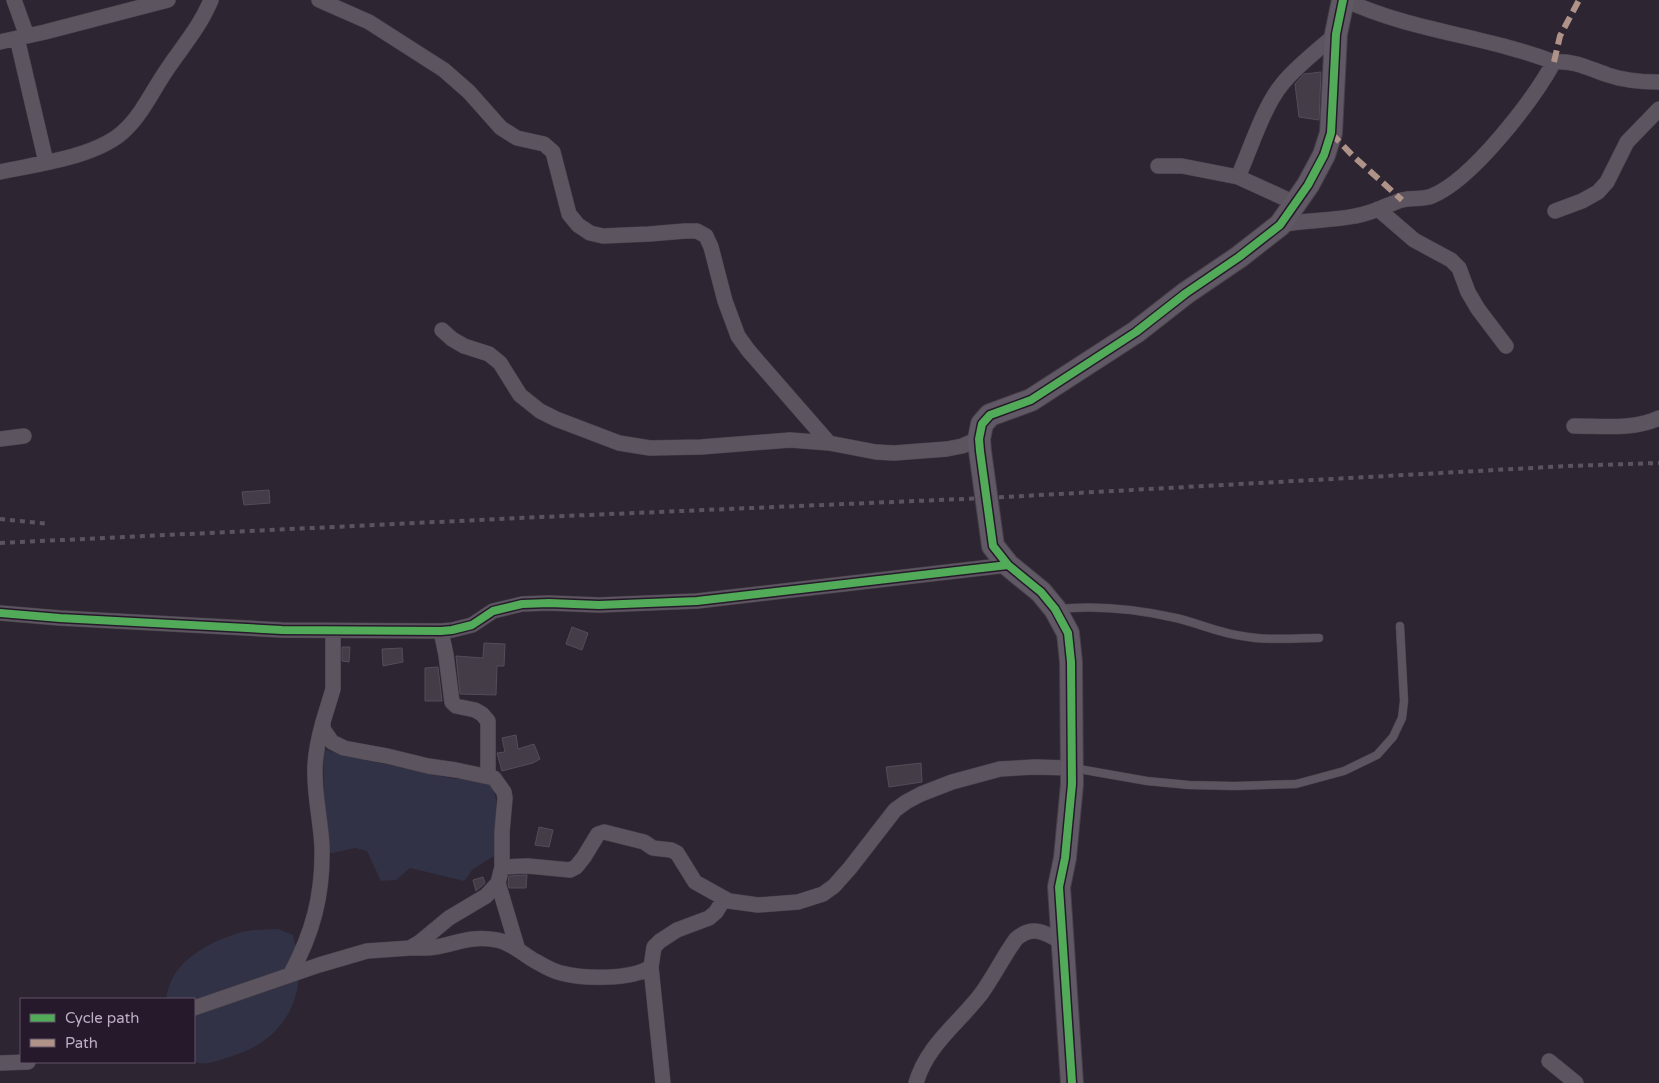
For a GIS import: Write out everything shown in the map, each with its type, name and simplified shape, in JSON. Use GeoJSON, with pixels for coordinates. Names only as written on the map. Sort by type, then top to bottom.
{"type":"FeatureCollection","features":[{"type":"Feature","properties":{"kind":"street"},"geometry":{"type":"LineString","coordinates":[[14,0],[46,162]]}},
{"type":"Feature","properties":{"kind":"street"},"geometry":{"type":"LineString","coordinates":[[0,42],[168,0]]}},
{"type":"Feature","properties":{"kind":"street"},"geometry":{"type":"LineString","coordinates":[[0,172],[82,153],[112,141],[126,130],[193,33],[211,0]]}},
{"type":"Feature","properties":{"kind":"street"},"geometry":{"type":"LineString","coordinates":[[319,0],[369,22],[444,70],[469,92],[500,128],[517,138],[544,144],[553,152],[569,214],[578,225],[590,233],[603,236],[685,230],[697,231],[706,236],[738,336],[829,443]]}},
{"type":"Feature","properties":{"kind":"street"},"geometry":{"type":"LineString","coordinates":[[1072,1083],[1059,887],[1065,858],[1072,776],[1071,662],[1068,633],[1055,609],[1041,592],[1008,565],[993,546],[979,439],[982,424],[990,415],[1031,400],[1136,332],[1280,225],[1308,185],[1324,155],[1331,132],[1336,34],[1344,0],[1371,12],[1524,51],[1554,62],[1576,63],[1629,80],[1659,82]]}},
{"type":"Feature","properties":{"kind":"street"},"geometry":{"type":"LineString","coordinates":[[1238,177],[1270,102],[1282,84],[1298,67],[1336,34]]}},
{"type":"Feature","properties":{"kind":"street"},"geometry":{"type":"LineString","coordinates":[[1280,225],[1353,216],[1402,200],[1425,198],[1442,191],[1462,176],[1490,148],[1537,90],[1554,62]]}},
{"type":"Feature","properties":{"kind":"street"},"geometry":{"type":"LineString","coordinates":[[1555,211],[1582,201],[1598,192],[1607,182],[1627,142],[1659,109]]}},
{"type":"Feature","properties":{"kind":"street"},"geometry":{"type":"LineString","coordinates":[[1158,166],[1182,166],[1238,177],[1295,203]]}},
{"type":"Feature","properties":{"kind":"street"},"geometry":{"type":"LineString","coordinates":[[1378,209],[1414,240],[1451,260],[1459,268],[1468,292],[1478,309],[1506,346]]}},
{"type":"Feature","properties":{"kind":"street"},"geometry":{"type":"LineString","coordinates":[[442,330],[464,346],[489,354],[500,363],[520,395],[540,411],[619,443],[650,448],[670,448],[790,440],[829,443],[876,452],[894,452],[947,449],[962,446],[979,439]]}},
{"type":"Feature","properties":{"kind":"street"},"geometry":{"type":"LineString","coordinates":[[1574,426],[1630,425],[1659,418]]}},
{"type":"Feature","properties":{"kind":"street"},"geometry":{"type":"LineString","coordinates":[[0,438],[24,436]]}},
{"type":"Feature","properties":{"kind":"street"},"geometry":{"type":"LineString","coordinates":[[0,613],[60,618],[333,631],[441,631],[472,625],[493,611],[522,604],[599,605],[697,601],[1008,565]]}},
{"type":"Feature","properties":{"kind":"street"},"geometry":{"type":"LineString","coordinates":[[290,975],[314,922],[321,887],[322,846],[314,773],[317,744],[333,690],[333,631]]}},
{"type":"Feature","properties":{"kind":"street"},"geometry":{"type":"LineString","coordinates":[[441,631],[452,702],[456,706],[475,710],[488,721],[488,776]]}},
{"type":"Feature","properties":{"kind":"street"},"geometry":{"type":"LineString","coordinates":[[323,722],[323,729],[332,742],[344,748],[488,776],[498,782],[504,792],[502,867],[498,883],[486,896],[449,918],[410,948]]}},
{"type":"Feature","properties":{"kind":"street"},"geometry":{"type":"LineString","coordinates":[[502,867],[528,866],[570,870],[576,867],[584,857],[598,834],[604,832],[644,842],[653,848],[671,850],[677,853],[696,882],[724,899],[738,903],[758,905],[798,902],[823,894],[838,882],[895,810],[921,794],[952,782],[1000,769],[1035,767],[1072,776]]}},
{"type":"Feature","properties":{"kind":"street"},"geometry":{"type":"LineString","coordinates":[[498,883],[518,950]]}},
{"type":"Feature","properties":{"kind":"street"},"geometry":{"type":"LineString","coordinates":[[663,1083],[651,967],[654,947],[677,930],[709,918],[716,912],[724,899]]}},
{"type":"Feature","properties":{"kind":"street"},"geometry":{"type":"LineString","coordinates":[[916,1083],[922,1066],[935,1044],[981,994],[1016,939],[1024,932],[1033,930],[1044,933],[1063,943]]}},
{"type":"Feature","properties":{"kind":"street"},"geometry":{"type":"LineString","coordinates":[[195,1008],[367,951],[440,947],[466,939],[477,938],[506,942],[550,969],[577,976],[597,977],[634,973],[645,971],[651,967]]}},
{"type":"Feature","properties":{"kind":"street"},"geometry":{"type":"LineString","coordinates":[[1549,1061],[1576,1083]]}},
{"type":"Feature","properties":{"kind":"street"},"geometry":{"type":"LineString","coordinates":[[0,1063],[20,1062]]}},
{"type":"Feature","properties":{"kind":"lane"},"geometry":{"type":"LineString","coordinates":[[1055,609],[1107,607],[1176,618],[1240,636],[1260,639],[1319,638]]}},
{"type":"Feature","properties":{"kind":"lane"},"geometry":{"type":"LineString","coordinates":[[1072,776],[1189,785],[1235,786],[1296,784],[1344,772],[1377,755],[1393,737],[1402,718],[1404,701],[1400,626]]}},
{"type":"Feature","properties":{"kind":"shaded area"},"geometry":{"type":"Polygon","coordinates":[[[323,749],[347,756],[455,779],[490,779],[496,799],[496,855],[473,869],[464,881],[410,868],[396,880],[381,881],[367,851],[355,848],[333,853],[325,852],[323,749]]]}},
{"type":"Feature","properties":{"kind":"shaded area"},"geometry":{"type":"Polygon","coordinates":[[[278,929],[293,935],[300,972],[294,1000],[289,1012],[272,1034],[250,1049],[237,1055],[204,1064],[197,1062],[195,1061],[195,998],[166,998],[170,984],[181,966],[206,946],[241,932],[278,929]]]}},
{"type":"Feature","properties":{"kind":"building"},"geometry":{"type":"Polygon","coordinates":[[[1321,72],[1319,120],[1299,117],[1295,84],[1304,74],[1321,72]]]}},
{"type":"Feature","properties":{"kind":"building"},"geometry":{"type":"Polygon","coordinates":[[[269,490],[270,503],[244,505],[242,492],[269,490]]]}},
{"type":"Feature","properties":{"kind":"building"},"geometry":{"type":"Polygon","coordinates":[[[572,627],[588,633],[582,650],[566,644],[572,627]]]}},
{"type":"Feature","properties":{"kind":"building"},"geometry":{"type":"Polygon","coordinates":[[[484,643],[505,644],[504,666],[497,666],[496,695],[460,694],[456,656],[483,658],[484,643]]]}},
{"type":"Feature","properties":{"kind":"building"},"geometry":{"type":"Polygon","coordinates":[[[342,647],[350,647],[349,662],[342,661],[342,647]]]}},
{"type":"Feature","properties":{"kind":"building"},"geometry":{"type":"Polygon","coordinates":[[[402,648],[403,662],[383,666],[382,649],[402,648]]]}},
{"type":"Feature","properties":{"kind":"building"},"geometry":{"type":"Polygon","coordinates":[[[438,667],[442,701],[425,701],[425,668],[438,667]]]}},
{"type":"Feature","properties":{"kind":"building"},"geometry":{"type":"Polygon","coordinates":[[[516,735],[518,749],[534,744],[540,759],[533,763],[502,771],[497,753],[505,752],[502,738],[516,735]]]}},
{"type":"Feature","properties":{"kind":"building"},"geometry":{"type":"Polygon","coordinates":[[[921,763],[922,782],[889,787],[886,767],[921,763]]]}},
{"type":"Feature","properties":{"kind":"building"},"geometry":{"type":"Polygon","coordinates":[[[539,827],[553,830],[549,847],[535,845],[539,827]]]}},
{"type":"Feature","properties":{"kind":"building"},"geometry":{"type":"Polygon","coordinates":[[[527,875],[526,888],[509,888],[509,876],[527,875]]]}},
{"type":"Feature","properties":{"kind":"building"},"geometry":{"type":"Polygon","coordinates":[[[483,877],[485,883],[476,891],[473,880],[483,877]]]}},
{"type":"Feature","properties":{"kind":"railway"},"geometry":{"type":"LineString","coordinates":[[0,543],[986,498],[1568,466],[1659,463]]}},
{"type":"Feature","properties":{"kind":"railway"},"geometry":{"type":"LineString","coordinates":[[0,519],[49,524]]}},
{"type":"Feature","properties":{"kind":"marked path"},"geometry":{"type":"LineString","coordinates":[[1554,62],[1560,36],[1579,0]]}},
{"type":"Feature","properties":{"kind":"marked path"},"geometry":{"type":"LineString","coordinates":[[1331,133],[1353,156],[1402,200]]}},
{"type":"Feature","properties":{"kind":"cycle path"},"geometry":{"type":"LineString","coordinates":[[1072,1083],[1059,887],[1065,858],[1072,784],[1071,662],[1068,633],[1055,609],[1041,592],[1008,565],[993,546],[980,451],[979,439],[982,424],[990,415],[1031,400],[1136,332],[1280,225],[1308,185],[1324,155],[1331,133],[1336,34],[1343,0]]}},
{"type":"Feature","properties":{"kind":"cycle path"},"geometry":{"type":"LineString","coordinates":[[0,613],[282,630],[441,631],[472,625],[493,611],[522,604],[599,605],[697,601],[1008,565]]}}]}
